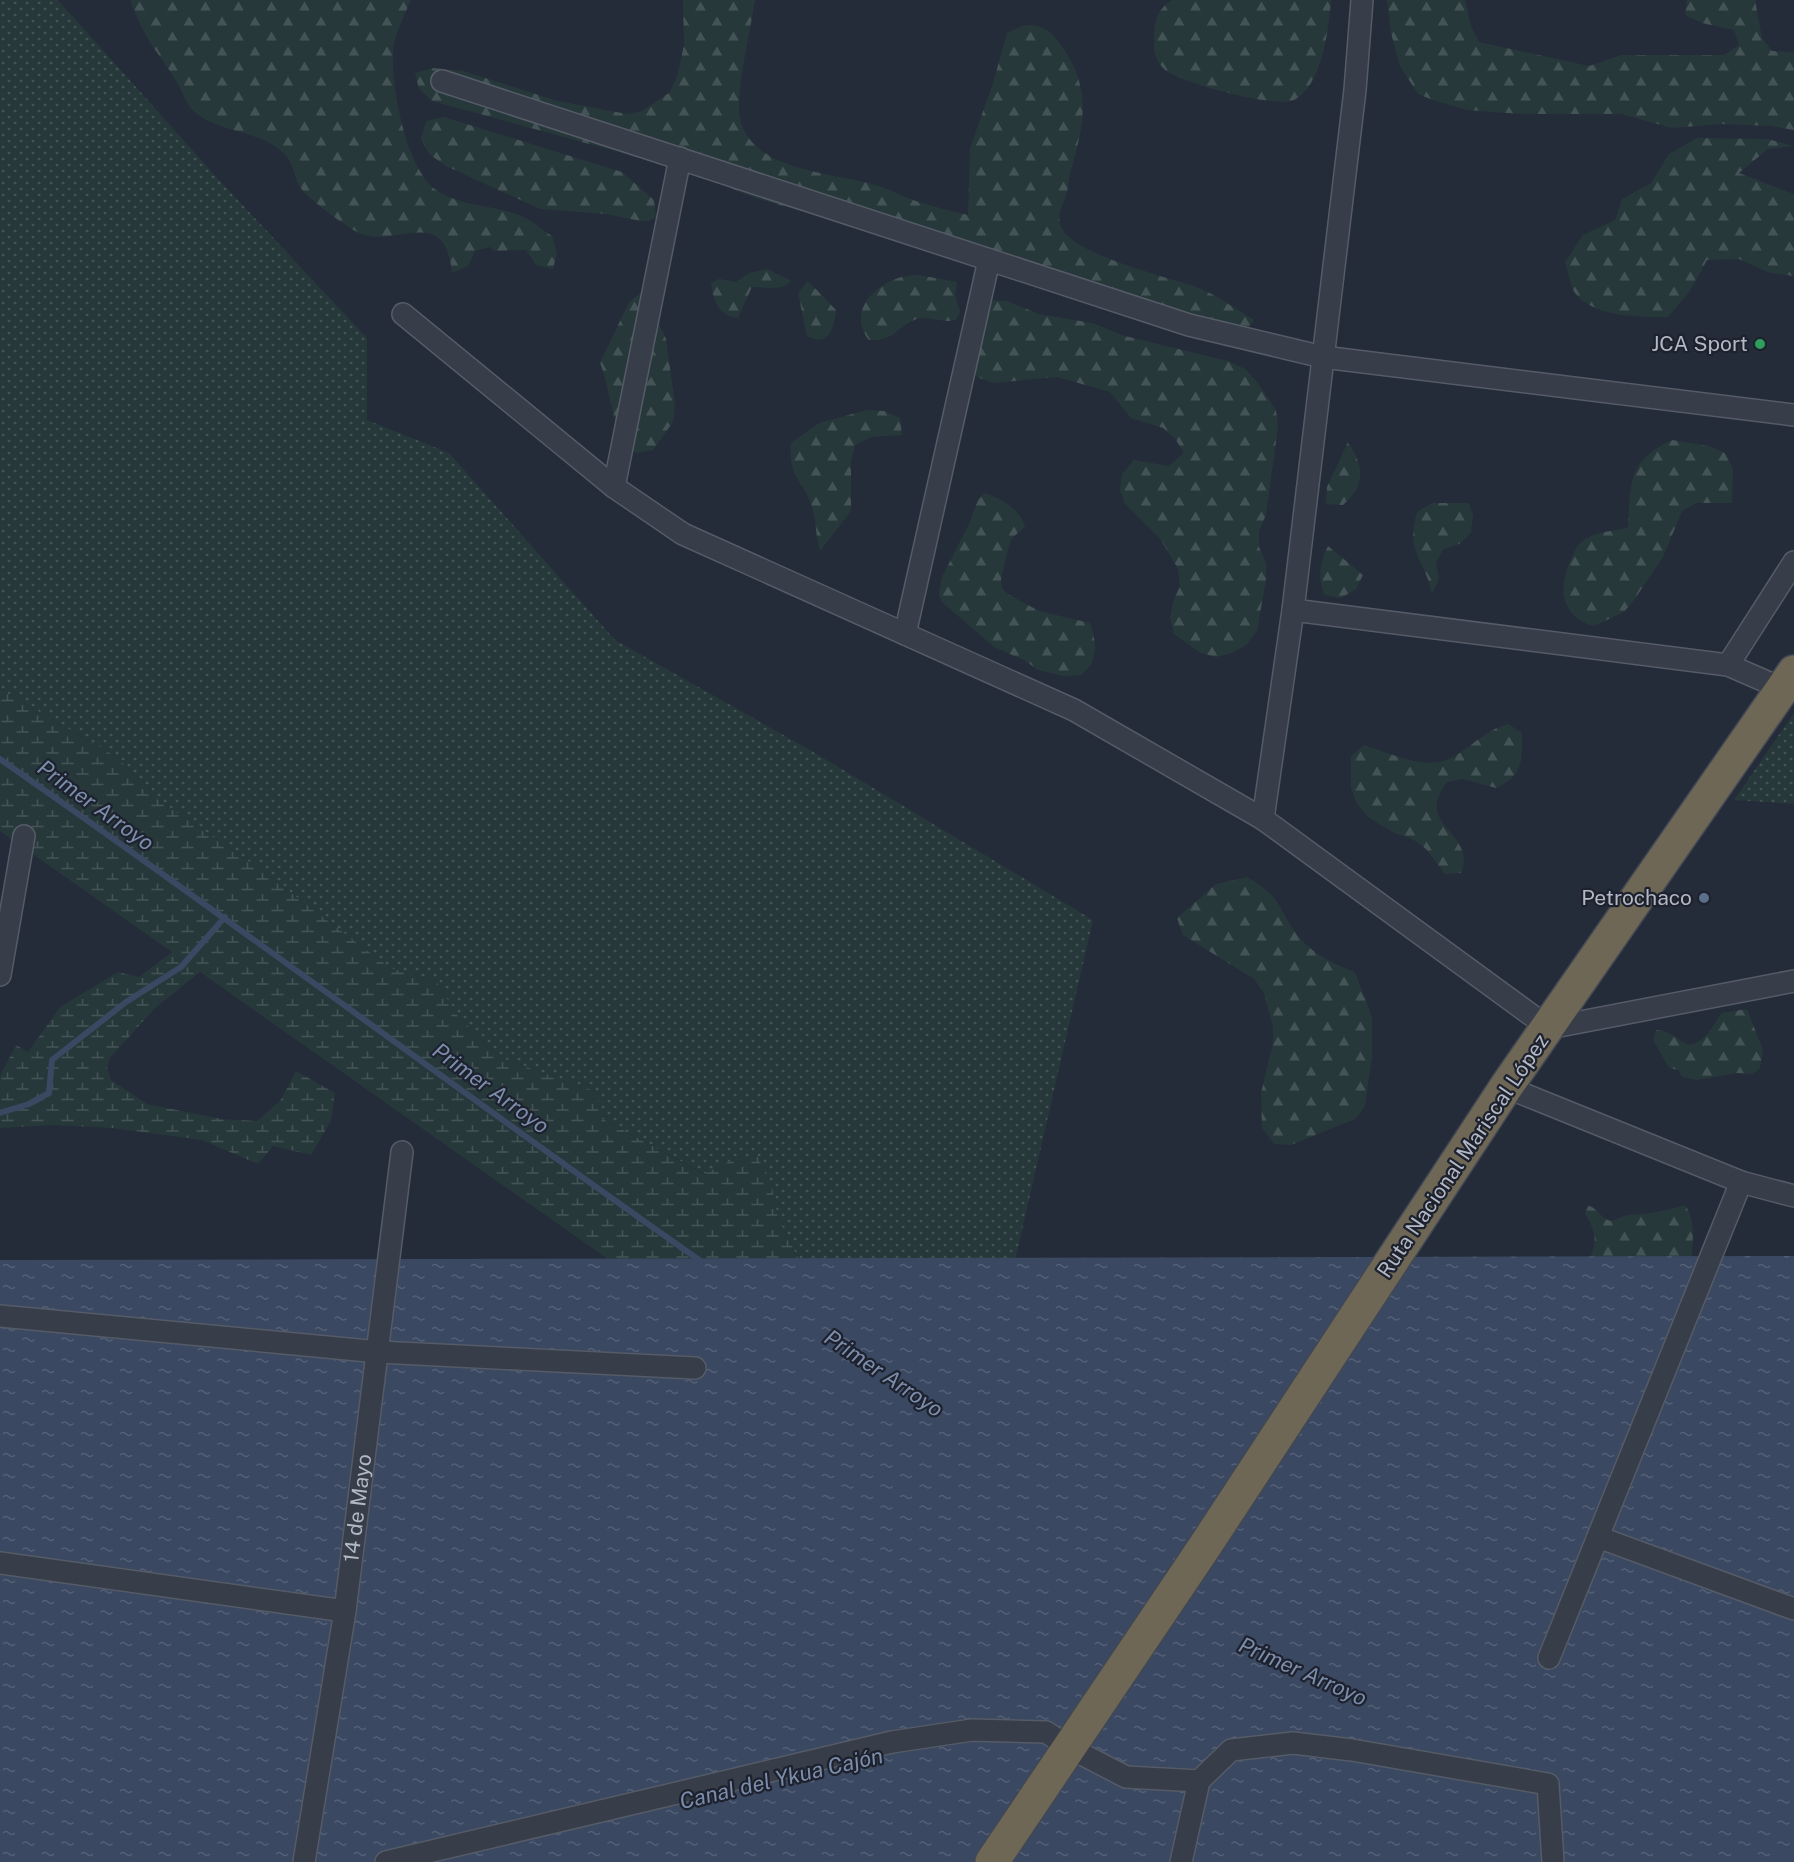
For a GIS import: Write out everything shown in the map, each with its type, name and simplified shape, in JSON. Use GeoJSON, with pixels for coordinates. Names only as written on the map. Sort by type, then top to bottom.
{"type":"FeatureCollection","features":[{"type":"Feature","properties":{"kind":"highway","name":"Ruta Nacional Mariscal López"},"geometry":{"type":"LineString","coordinates":[[992,1862],[1205,1546],[1506,1087],[1788,680]]}},
{"type":"Feature","properties":{"kind":"street"},"geometry":{"type":"LineString","coordinates":[[1263,819],[1293,610],[1355,90],[1362,0]]}},
{"type":"Feature","properties":{"kind":"street"},"geometry":{"type":"LineString","coordinates":[[442,81],[1189,325],[1323,357],[1794,415]]}},
{"type":"Feature","properties":{"kind":"street"},"geometry":{"type":"LineString","coordinates":[[614,488],[680,159]]}},
{"type":"Feature","properties":{"kind":"street"},"geometry":{"type":"LineString","coordinates":[[905,634],[989,260]]}},
{"type":"Feature","properties":{"kind":"street"},"geometry":{"type":"LineString","coordinates":[[404,314],[614,488],[683,534],[1074,711],[1263,819],[1549,1028],[1794,981]]}},
{"type":"Feature","properties":{"kind":"street"},"geometry":{"type":"LineString","coordinates":[[1728,665],[1794,562]]}},
{"type":"Feature","properties":{"kind":"street"},"geometry":{"type":"LineString","coordinates":[[1293,610],[1728,665],[1788,680]]}},
{"type":"Feature","properties":{"kind":"street"},"geometry":{"type":"LineString","coordinates":[[0,975],[24,836]]}},
{"type":"Feature","properties":{"kind":"street"},"geometry":{"type":"LineString","coordinates":[[1506,1087],[1741,1182],[1794,1196]]}},
{"type":"Feature","properties":{"kind":"street","name":"14 de Mayo"},"geometry":{"type":"LineString","coordinates":[[304,1862],[345,1611],[379,1352],[402,1152]]}},
{"type":"Feature","properties":{"kind":"street"},"geometry":{"type":"LineString","coordinates":[[1549,1658],[1741,1182]]}},
{"type":"Feature","properties":{"kind":"street"},"geometry":{"type":"LineString","coordinates":[[0,1316],[379,1352],[695,1368]]}},
{"type":"Feature","properties":{"kind":"street"},"geometry":{"type":"LineString","coordinates":[[1598,1537],[1794,1609]]}},
{"type":"Feature","properties":{"kind":"street"},"geometry":{"type":"LineString","coordinates":[[0,1563],[345,1611]]}},
{"type":"Feature","properties":{"kind":"street"},"geometry":{"type":"LineString","coordinates":[[386,1862],[891,1742],[972,1731],[1046,1732],[1070,1748],[1126,1777],[1199,1781]]}},
{"type":"Feature","properties":{"kind":"street"},"geometry":{"type":"LineString","coordinates":[[1181,1862],[1199,1781],[1231,1750],[1293,1743],[1352,1750],[1548,1784],[1553,1862]]}},
{"type":"Feature","properties":{"kind":"green space"},"geometry":{"type":"Polygon","coordinates":[[[0,0],[58,0],[220,181],[367,338],[367,420],[449,453],[615,640],[810,750],[1093,920],[979,1418],[819,1300],[778,1218],[772,1188],[730,1161],[705,1174],[599,1117],[597,1092],[504,1059],[459,1018],[436,981],[390,968],[261,870],[169,807],[115,756],[0,689],[0,0]]]}},
{"type":"Feature","properties":{"kind":"green space"},"geometry":{"type":"Polygon","coordinates":[[[130,0],[411,0],[395,39],[393,66],[403,127],[417,166],[427,181],[447,196],[511,212],[529,220],[552,236],[557,253],[553,269],[536,265],[526,250],[494,251],[490,247],[475,251],[468,266],[452,273],[447,251],[439,239],[429,233],[371,236],[351,229],[304,192],[289,160],[278,148],[256,137],[207,120],[193,111],[174,77],[147,37],[130,0]]]}},
{"type":"Feature","properties":{"kind":"green space"},"geometry":{"type":"Polygon","coordinates":[[[683,0],[755,0],[741,78],[739,107],[740,118],[747,136],[760,149],[776,159],[795,166],[872,184],[919,202],[968,215],[970,148],[993,83],[1007,33],[1026,25],[1035,25],[1045,29],[1057,40],[1072,64],[1079,79],[1082,95],[1083,110],[1079,141],[1069,176],[1068,190],[1060,213],[1061,226],[1069,237],[1101,255],[1122,264],[1199,288],[1254,320],[1244,334],[893,232],[775,204],[752,197],[706,176],[432,101],[419,89],[415,73],[433,68],[463,71],[558,101],[627,114],[642,111],[669,93],[677,77],[684,45],[683,0]]]}},
{"type":"Feature","properties":{"kind":"green space"},"geometry":{"type":"Polygon","coordinates":[[[1172,0],[1331,0],[1322,55],[1317,70],[1304,93],[1294,100],[1268,101],[1205,87],[1171,74],[1157,60],[1154,34],[1158,14],[1172,0]]]}},
{"type":"Feature","properties":{"kind":"green space"},"geometry":{"type":"Polygon","coordinates":[[[1387,0],[1465,0],[1471,26],[1479,42],[1589,66],[1621,55],[1724,55],[1739,45],[1734,30],[1702,23],[1685,15],[1687,0],[1755,0],[1762,38],[1772,51],[1794,52],[1794,130],[1771,126],[1721,124],[1672,128],[1621,114],[1520,114],[1467,110],[1433,100],[1418,94],[1400,66],[1391,33],[1387,0]]]}},
{"type":"Feature","properties":{"kind":"green space"},"geometry":{"type":"Polygon","coordinates":[[[444,117],[622,172],[654,200],[656,217],[649,221],[641,221],[606,214],[540,209],[446,166],[429,154],[421,138],[426,121],[444,117]]]}},
{"type":"Feature","properties":{"kind":"green space"},"geometry":{"type":"Polygon","coordinates":[[[1697,138],[1767,139],[1794,146],[1768,149],[1739,173],[1794,194],[1794,276],[1770,273],[1739,259],[1707,260],[1690,291],[1668,317],[1644,317],[1606,312],[1584,301],[1573,290],[1565,262],[1583,235],[1615,220],[1622,199],[1651,183],[1669,154],[1697,138]]]}},
{"type":"Feature","properties":{"kind":"green space"},"geometry":{"type":"Polygon","coordinates":[[[767,269],[791,281],[778,288],[752,287],[738,318],[731,317],[722,311],[713,296],[711,283],[719,279],[736,282],[749,273],[767,269]]]}},
{"type":"Feature","properties":{"kind":"green space"},"geometry":{"type":"Polygon","coordinates":[[[919,275],[957,282],[955,295],[960,312],[956,320],[917,319],[891,336],[869,340],[862,328],[861,316],[872,294],[894,280],[919,275]]]}},
{"type":"Feature","properties":{"kind":"green space"},"geometry":{"type":"Polygon","coordinates":[[[808,281],[836,310],[832,329],[825,338],[814,339],[807,336],[798,293],[808,281]]]}},
{"type":"Feature","properties":{"kind":"green space"},"geometry":{"type":"Polygon","coordinates":[[[643,291],[666,339],[675,405],[673,422],[653,450],[636,453],[627,443],[616,422],[600,363],[629,302],[643,291]]]}},
{"type":"Feature","properties":{"kind":"green space"},"geometry":{"type":"Polygon","coordinates":[[[990,300],[1007,301],[1039,314],[1092,323],[1125,336],[1228,361],[1245,369],[1257,382],[1276,410],[1278,427],[1266,515],[1259,531],[1259,547],[1266,563],[1266,580],[1257,631],[1246,645],[1232,653],[1216,657],[1201,653],[1174,634],[1170,617],[1180,586],[1178,569],[1161,540],[1125,504],[1120,490],[1122,474],[1134,460],[1169,466],[1184,453],[1176,440],[1163,428],[1131,418],[1110,392],[1057,377],[993,383],[977,377],[969,361],[990,300]]]}},
{"type":"Feature","properties":{"kind":"green space"},"geometry":{"type":"Polygon","coordinates":[[[867,410],[884,411],[900,418],[902,435],[871,437],[855,445],[851,461],[851,511],[820,551],[811,504],[792,464],[791,443],[819,423],[867,410]]]}},
{"type":"Feature","properties":{"kind":"green space"},"geometry":{"type":"Polygon","coordinates":[[[1672,440],[1709,446],[1725,453],[1733,469],[1732,503],[1697,503],[1682,511],[1663,557],[1624,612],[1594,626],[1583,621],[1568,608],[1565,600],[1564,580],[1571,559],[1579,545],[1590,536],[1628,528],[1631,485],[1639,465],[1657,448],[1672,440]]]}},
{"type":"Feature","properties":{"kind":"green space"},"geometry":{"type":"Polygon","coordinates":[[[1348,442],[1360,467],[1359,482],[1356,490],[1343,505],[1326,504],[1327,487],[1348,442]]]}},
{"type":"Feature","properties":{"kind":"green space"},"geometry":{"type":"Polygon","coordinates":[[[985,493],[998,498],[1015,510],[1025,527],[1012,538],[1001,579],[1002,588],[1008,594],[1039,611],[1090,623],[1095,652],[1091,664],[1080,675],[1064,676],[1038,670],[1024,660],[994,647],[942,602],[939,595],[942,577],[969,524],[978,499],[985,493]]]}},
{"type":"Feature","properties":{"kind":"green space"},"geometry":{"type":"Polygon","coordinates":[[[1432,503],[1469,503],[1473,515],[1471,533],[1459,544],[1444,549],[1436,562],[1439,579],[1432,594],[1417,556],[1413,538],[1417,512],[1432,503]]]}},
{"type":"Feature","properties":{"kind":"green space"},"geometry":{"type":"Polygon","coordinates":[[[1328,546],[1363,575],[1356,589],[1341,598],[1324,595],[1322,588],[1320,570],[1328,546]]]}},
{"type":"Feature","properties":{"kind":"green space"},"geometry":{"type":"Polygon","coordinates":[[[0,689],[115,756],[169,807],[261,870],[390,968],[436,981],[459,1018],[504,1059],[597,1092],[599,1117],[704,1174],[730,1161],[758,1157],[772,1188],[778,1218],[819,1300],[656,1293],[200,972],[155,1008],[110,1058],[107,1067],[111,1080],[147,1104],[222,1119],[257,1121],[280,1101],[296,1071],[335,1093],[331,1121],[311,1155],[273,1146],[258,1164],[202,1140],[112,1128],[53,1125],[0,1128],[0,1076],[16,1045],[28,1052],[60,1007],[118,972],[139,977],[172,952],[0,831],[0,689]]]}},
{"type":"Feature","properties":{"kind":"green space"},"geometry":{"type":"Polygon","coordinates":[[[1794,713],[1794,804],[1734,800],[1794,713]]]}},
{"type":"Feature","properties":{"kind":"green space"},"geometry":{"type":"Polygon","coordinates":[[[1508,724],[1522,733],[1521,760],[1516,773],[1496,788],[1463,779],[1447,782],[1439,795],[1437,806],[1439,816],[1461,849],[1464,859],[1462,873],[1445,874],[1426,849],[1411,838],[1396,834],[1368,817],[1357,804],[1351,788],[1351,756],[1364,745],[1409,760],[1432,763],[1453,757],[1492,730],[1508,724]]]}},
{"type":"Feature","properties":{"kind":"green space"},"geometry":{"type":"Polygon","coordinates":[[[1247,877],[1273,897],[1299,937],[1311,949],[1355,972],[1372,1017],[1372,1056],[1365,1106],[1355,1119],[1291,1145],[1274,1144],[1262,1128],[1261,1093],[1273,1043],[1273,1027],[1264,993],[1254,979],[1183,935],[1177,918],[1216,884],[1247,877]]]}},
{"type":"Feature","properties":{"kind":"green space"},"geometry":{"type":"Polygon","coordinates":[[[1747,1009],[1763,1050],[1760,1068],[1753,1074],[1737,1073],[1697,1080],[1682,1077],[1678,1070],[1669,1068],[1653,1040],[1656,1030],[1664,1031],[1687,1044],[1692,1044],[1707,1034],[1722,1013],[1747,1009]]]}},
{"type":"Feature","properties":{"kind":"green space"},"geometry":{"type":"Polygon","coordinates":[[[1587,1205],[1606,1219],[1612,1220],[1626,1215],[1657,1212],[1685,1205],[1693,1228],[1691,1271],[1580,1276],[1592,1252],[1595,1238],[1585,1214],[1587,1205]]]}},
{"type":"Feature","properties":{"kind":"water","name":"Canal del Ykua Cajón"},"geometry":{"type":"Polygon","coordinates":[[[1794,1256],[1794,1862],[0,1862],[0,1260],[1794,1256]]]}},
{"type":"Feature","properties":{"kind":"waterway","name":"Primer Arroyo"},"geometry":{"type":"LineString","coordinates":[[0,759],[702,1262]]}},
{"type":"Feature","properties":{"kind":"waterway"},"geometry":{"type":"LineString","coordinates":[[0,1113],[29,1104],[49,1093],[52,1060],[126,1002],[181,967],[225,917]]}},
{"type":"Feature","properties":{"kind":"place","name":"JCA Sport"},"geometry":{"type":"Point","coordinates":[1760,344]}},
{"type":"Feature","properties":{"kind":"place","name":"Petrochaco"},"geometry":{"type":"Point","coordinates":[1704,898]}}]}
